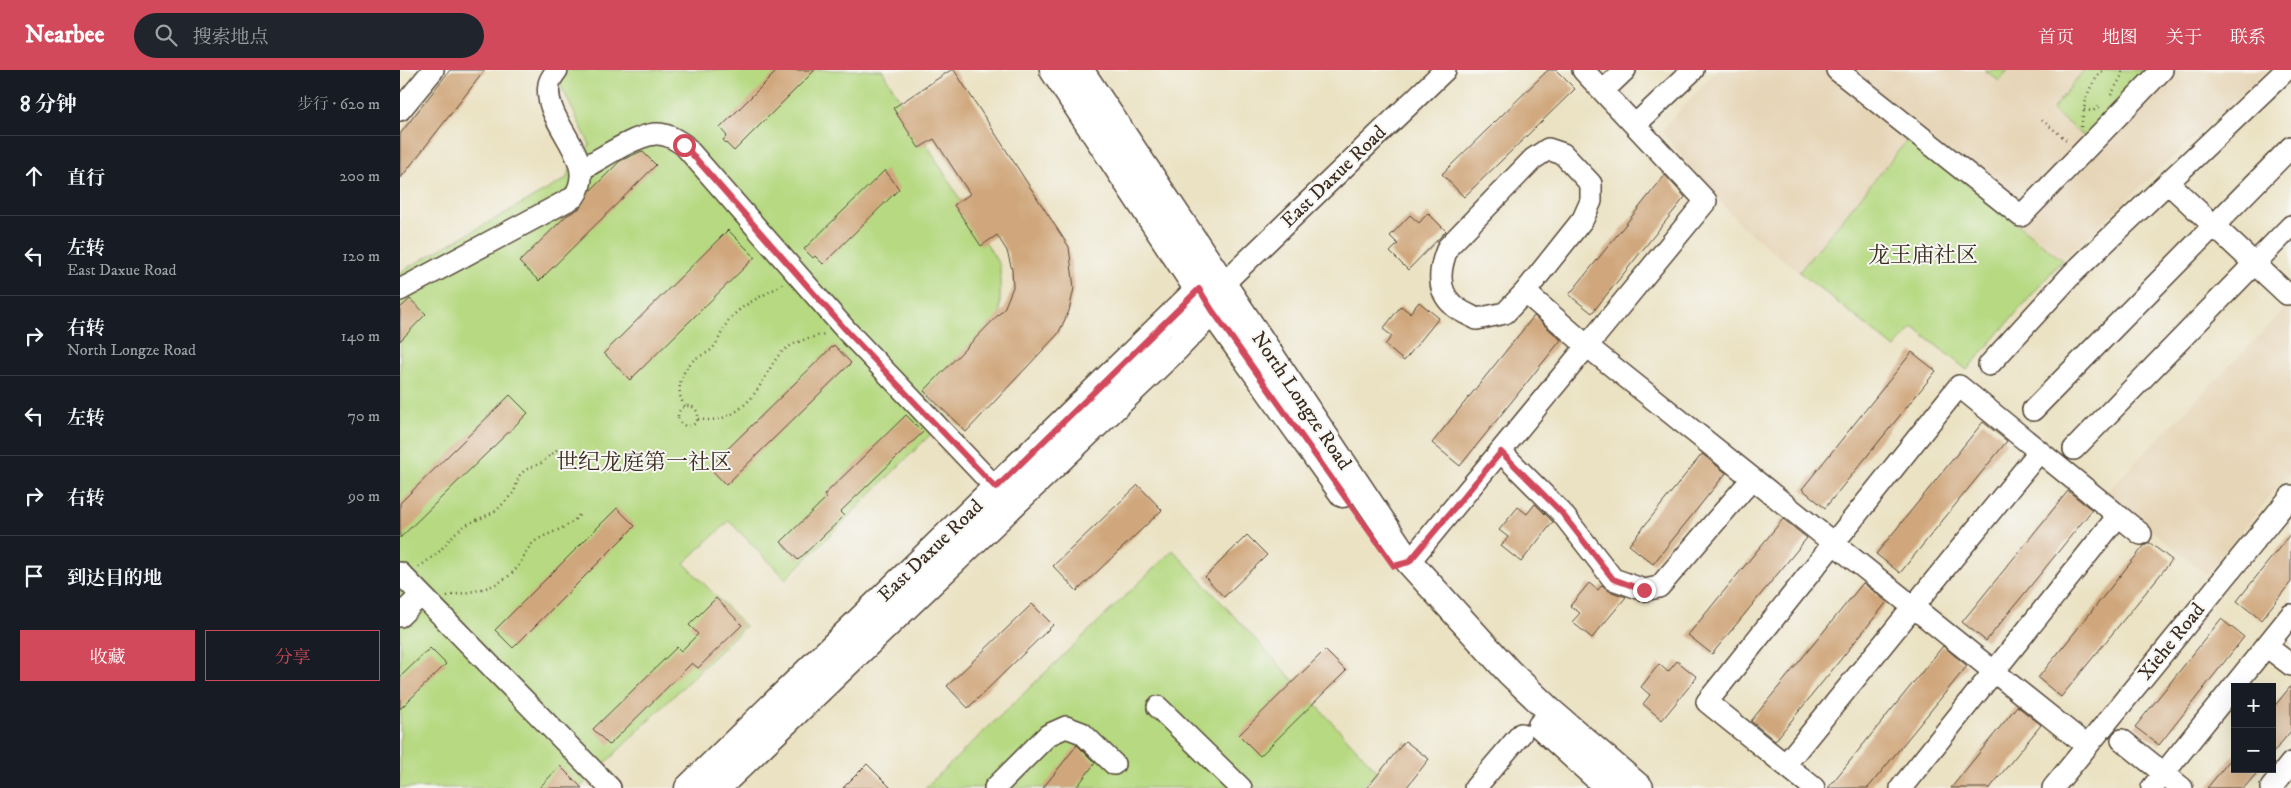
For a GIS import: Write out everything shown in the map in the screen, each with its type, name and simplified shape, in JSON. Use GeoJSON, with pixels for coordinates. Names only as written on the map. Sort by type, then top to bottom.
{"type":"FeatureCollection","features":[{"type":"Feature","properties":{"kind":"main road","name":"North Longze Road"},"geometry":{"type":"LineString","coordinates":[[1053,70],[1453,636],[1542,727],[1609,788]]}},
{"type":"Feature","properties":{"kind":"main road","name":"North Longze Road"},"geometry":{"type":"LineString","coordinates":[[1080,70],[1211,294]]}},
{"type":"Feature","properties":{"kind":"main road","name":"East Daxue Road"},"geometry":{"type":"LineString","coordinates":[[688,788],[996,488],[1211,294]]}},
{"type":"Feature","properties":{"kind":"main road","name":"East Daxue Road"},"geometry":{"type":"LineString","coordinates":[[717,788],[1211,294]]}},
{"type":"Feature","properties":{"kind":"main road","name":"North Longze Road"},"geometry":{"type":"LineString","coordinates":[[1402,564],[1509,672],[1557,717],[1640,788]]}},
{"type":"Feature","properties":{"kind":"street"},"geometry":{"type":"LineString","coordinates":[[400,110],[433,70]]}},
{"type":"Feature","properties":{"kind":"street"},"geometry":{"type":"LineString","coordinates":[[400,290],[574,197],[580,189],[582,169],[550,104],[549,83],[557,70]]}},
{"type":"Feature","properties":{"kind":"street","name":"East Daxue Road"},"geometry":{"type":"LineString","coordinates":[[1211,294],[1445,70]]}},
{"type":"Feature","properties":{"kind":"street"},"geometry":{"type":"LineString","coordinates":[[1402,564],[1501,452],[1706,201],[1583,70]]}},
{"type":"Feature","properties":{"kind":"street"},"geometry":{"type":"LineString","coordinates":[[1603,91],[1625,70]]}},
{"type":"Feature","properties":{"kind":"street"},"geometry":{"type":"LineString","coordinates":[[1635,126],[1692,70]]}},
{"type":"Feature","properties":{"kind":"street"},"geometry":{"type":"LineString","coordinates":[[1837,70],[2021,216],[2162,70]]}},
{"type":"Feature","properties":{"kind":"street"},"geometry":{"type":"LineString","coordinates":[[1989,365],[2073,273],[2286,70]]}},
{"type":"Feature","properties":{"kind":"street"},"geometry":{"type":"LineString","coordinates":[[582,169],[640,138],[656,134],[670,136],[684,145],[845,329],[996,488]]}},
{"type":"Feature","properties":{"kind":"street"},"geometry":{"type":"LineString","coordinates":[[2033,410],[2291,147]]}},
{"type":"Feature","properties":{"kind":"street"},"geometry":{"type":"LineString","coordinates":[[1548,149],[1563,154],[1591,184],[1591,201],[1583,219],[1525,292],[1505,313],[1477,319],[1452,305],[1440,284],[1441,264],[1448,247],[1533,159],[1548,149]]}},
{"type":"Feature","properties":{"kind":"street"},"geometry":{"type":"LineString","coordinates":[[2168,183],[2287,294]]}},
{"type":"Feature","properties":{"kind":"street"},"geometry":{"type":"LineString","coordinates":[[2074,449],[2291,226]]}},
{"type":"Feature","properties":{"kind":"street"},"geometry":{"type":"LineString","coordinates":[[1525,292],[1587,346],[2087,746]]}},
{"type":"Feature","properties":{"kind":"street"},"geometry":{"type":"LineString","coordinates":[[1814,788],[1707,702],[1959,386],[2140,534]]}},
{"type":"Feature","properties":{"kind":"street"},"geometry":{"type":"LineString","coordinates":[[1501,452],[1561,512],[1613,579],[1644,590],[1659,586],[1752,479]]}},
{"type":"Feature","properties":{"kind":"street"},"geometry":{"type":"LineString","coordinates":[[1786,765],[1912,606],[2039,452]]}},
{"type":"Feature","properties":{"kind":"street","name":"Xiehe Road"},"geometry":{"type":"LineString","coordinates":[[2053,788],[2291,496]]}},
{"type":"Feature","properties":{"kind":"street"},"geometry":{"type":"LineString","coordinates":[[1901,788],[2118,516]]}},
{"type":"Feature","properties":{"kind":"street"},"geometry":{"type":"LineString","coordinates":[[402,575],[610,788]]}},
{"type":"Feature","properties":{"kind":"street"},"geometry":{"type":"LineString","coordinates":[[400,616],[425,600]]}},
{"type":"Feature","properties":{"kind":"street"},"geometry":{"type":"LineString","coordinates":[[2158,781],[2291,615]]}},
{"type":"Feature","properties":{"kind":"street"},"geometry":{"type":"LineString","coordinates":[[2266,646],[2291,665]]}},
{"type":"Feature","properties":{"kind":"street"},"geometry":{"type":"LineString","coordinates":[[1158,707],[1241,788]]}},
{"type":"Feature","properties":{"kind":"street"},"geometry":{"type":"LineString","coordinates":[[995,788],[1048,735],[1066,727],[1082,733],[1114,764]]}},
{"type":"Feature","properties":{"kind":"street"},"geometry":{"type":"LineString","coordinates":[[1482,786],[1521,734]]}},
{"type":"Feature","properties":{"kind":"street"},"geometry":{"type":"LineString","coordinates":[[2122,740],[2158,781],[2182,788]]}},
{"type":"Feature","properties":{"kind":"street"},"geometry":{"type":"LineString","coordinates":[[2271,788],[2291,763]]}},
{"type":"Feature","properties":{"kind":"path"},"geometry":{"type":"LineString","coordinates":[[2081,128],[2085,98],[2094,80],[2103,70]]}},
{"type":"Feature","properties":{"kind":"path"},"geometry":{"type":"LineString","coordinates":[[2084,110],[2094,111],[2107,101],[2122,75],[2122,70]]}},
{"type":"Feature","properties":{"kind":"path"},"geometry":{"type":"LineString","coordinates":[[2042,120],[2072,144],[2075,140]]}},
{"type":"Feature","properties":{"kind":"path"},"geometry":{"type":"LineString","coordinates":[[685,406],[679,399],[680,382],[687,367],[696,358],[709,352],[718,342],[727,323],[747,304],[785,284],[793,269]]}},
{"type":"Feature","properties":{"kind":"path"},"geometry":{"type":"LineString","coordinates":[[698,419],[713,422],[730,416],[745,404],[760,386],[781,353],[799,341],[845,329]]}},
{"type":"Feature","properties":{"kind":"path"},"geometry":{"type":"LineString","coordinates":[[685,406],[691,406],[696,410],[698,419],[691,426],[681,424],[678,414],[685,406]]}},
{"type":"Feature","properties":{"kind":"path"},"geometry":{"type":"LineString","coordinates":[[402,575],[428,562],[466,525],[496,511],[514,492],[519,476],[525,470],[541,463],[558,448]]}},
{"type":"Feature","properties":{"kind":"path"},"geometry":{"type":"LineString","coordinates":[[425,600],[476,591],[504,581],[520,564],[528,548],[536,541],[565,528],[574,522],[580,514]]}},
{"type":"Feature","properties":{"kind":"shaded area"},"geometry":{"type":"Polygon","coordinates":[[[1717,70],[2267,70],[2062,260],[1967,370],[1913,327],[1895,348],[1742,227],[1661,131],[1717,70]]]}},
{"type":"Feature","properties":{"kind":"shaded area"},"geometry":{"type":"Polygon","coordinates":[[[2291,303],[2291,470],[2207,575],[2105,493],[2291,303]]]}},
{"type":"Feature","properties":{"kind":"green space"},"geometry":{"type":"Polygon","coordinates":[[[564,70],[882,70],[1000,266],[1000,320],[925,396],[947,418],[786,579],[729,521],[684,563],[745,626],[580,788],[400,788],[400,272],[566,179],[572,164],[590,145],[560,84],[564,70]]]}},
{"type":"Feature","properties":{"kind":"green space"},"geometry":{"type":"Polygon","coordinates":[[[1985,70],[2008,70],[1999,81],[1985,70]]]}},
{"type":"Feature","properties":{"kind":"green space"},"geometry":{"type":"Polygon","coordinates":[[[2084,70],[2152,70],[2086,138],[2052,110],[2084,70]]]}},
{"type":"Feature","properties":{"kind":"green space"},"geometry":{"type":"Polygon","coordinates":[[[1909,138],[2062,260],[1967,370],[1913,327],[1895,348],[1799,272],[1909,138]]]}},
{"type":"Feature","properties":{"kind":"green space"},"geometry":{"type":"Polygon","coordinates":[[[1173,550],[1378,772],[1361,788],[925,788],[1173,550]]]}},
{"type":"Feature","properties":{"kind":"building"},"geometry":{"type":"Polygon","coordinates":[[[450,70],[485,70],[400,179],[400,134],[450,70]]]}},
{"type":"Feature","properties":{"kind":"building"},"geometry":{"type":"Polygon","coordinates":[[[778,70],[815,70],[734,151],[723,140],[727,136],[720,128],[778,70]]]}},
{"type":"Feature","properties":{"kind":"building"},"geometry":{"type":"Polygon","coordinates":[[[951,70],[954,70],[1069,247],[1074,288],[1069,311],[1058,334],[966,432],[924,391],[1004,309],[1013,287],[1012,270],[1007,251],[997,235],[981,246],[954,205],[970,194],[934,139],[919,148],[893,108],[951,70]]]}},
{"type":"Feature","properties":{"kind":"building"},"geometry":{"type":"Polygon","coordinates":[[[1548,70],[1556,70],[1575,89],[1464,197],[1442,174],[1548,70]]]}},
{"type":"Feature","properties":{"kind":"building"},"geometry":{"type":"Polygon","coordinates":[[[642,151],[656,165],[539,281],[519,262],[566,216],[580,208],[590,191],[620,161],[642,151]]]}},
{"type":"Feature","properties":{"kind":"building"},"geometry":{"type":"Polygon","coordinates":[[[885,170],[899,189],[823,264],[815,256],[813,258],[804,249],[885,170]]]}},
{"type":"Feature","properties":{"kind":"building"},"geometry":{"type":"Polygon","coordinates":[[[1665,175],[1685,197],[1592,313],[1569,295],[1665,175]]]}},
{"type":"Feature","properties":{"kind":"building"},"geometry":{"type":"Polygon","coordinates":[[[1428,213],[1446,231],[1408,270],[1390,252],[1398,244],[1390,236],[1410,215],[1419,223],[1428,213]]]}},
{"type":"Feature","properties":{"kind":"building"},"geometry":{"type":"Polygon","coordinates":[[[728,230],[755,257],[630,380],[604,353],[728,230]]]}},
{"type":"Feature","properties":{"kind":"building"},"geometry":{"type":"Polygon","coordinates":[[[410,299],[426,314],[400,341],[400,308],[410,299]]]}},
{"type":"Feature","properties":{"kind":"building"},"geometry":{"type":"Polygon","coordinates":[[[1419,302],[1439,318],[1404,361],[1385,345],[1392,336],[1383,329],[1401,306],[1410,313],[1419,302]]]}},
{"type":"Feature","properties":{"kind":"building"},"geometry":{"type":"Polygon","coordinates":[[[1534,316],[1561,340],[1460,466],[1432,443],[1534,316]]]}},
{"type":"Feature","properties":{"kind":"building"},"geometry":{"type":"Polygon","coordinates":[[[834,345],[851,363],[726,485],[709,467],[834,345]]]}},
{"type":"Feature","properties":{"kind":"building"},"geometry":{"type":"Polygon","coordinates":[[[1912,352],[1936,371],[1825,508],[1802,489],[1912,352]]]}},
{"type":"Feature","properties":{"kind":"building"},"geometry":{"type":"Polygon","coordinates":[[[510,395],[528,413],[400,538],[400,503],[510,395]]]}},
{"type":"Feature","properties":{"kind":"building"},"geometry":{"type":"Polygon","coordinates":[[[906,415],[923,432],[840,512],[844,516],[798,560],[781,542],[826,498],[824,495],[906,415]]]}},
{"type":"Feature","properties":{"kind":"building"},"geometry":{"type":"Polygon","coordinates":[[[1983,422],[2007,441],[1900,573],[1876,554],[1983,422]]]}},
{"type":"Feature","properties":{"kind":"building"},"geometry":{"type":"Polygon","coordinates":[[[1702,454],[1726,473],[1653,564],[1629,545],[1702,454]]]}},
{"type":"Feature","properties":{"kind":"building"},"geometry":{"type":"Polygon","coordinates":[[[1138,485],[1162,510],[1077,591],[1053,566],[1138,485]]]}},
{"type":"Feature","properties":{"kind":"building"},"geometry":{"type":"Polygon","coordinates":[[[2068,491],[2092,510],[1986,641],[1962,622],[2068,491]]]}},
{"type":"Feature","properties":{"kind":"building"},"geometry":{"type":"Polygon","coordinates":[[[1535,504],[1553,522],[1521,562],[1501,546],[1508,537],[1499,530],[1518,507],[1527,514],[1535,504]]]}},
{"type":"Feature","properties":{"kind":"building"},"geometry":{"type":"Polygon","coordinates":[[[617,508],[635,526],[513,648],[495,630],[617,508]]]}},
{"type":"Feature","properties":{"kind":"building"},"geometry":{"type":"Polygon","coordinates":[[[1783,519],[1807,538],[1712,654],[1688,635],[1783,519]]]}},
{"type":"Feature","properties":{"kind":"building"},"geometry":{"type":"Polygon","coordinates":[[[2291,533],[2291,582],[2261,620],[2237,601],[2291,533]]]}},
{"type":"Feature","properties":{"kind":"building"},"geometry":{"type":"Polygon","coordinates":[[[1247,535],[1267,555],[1224,597],[1205,577],[1247,535]]]}},
{"type":"Feature","properties":{"kind":"building"},"geometry":{"type":"Polygon","coordinates":[[[2150,543],[2172,560],[2061,697],[2038,678],[2144,546],[2150,543]]]}},
{"type":"Feature","properties":{"kind":"building"},"geometry":{"type":"Polygon","coordinates":[[[1589,583],[1598,590],[1602,585],[1609,591],[1626,597],[1592,638],[1572,622],[1580,613],[1570,606],[1589,583]]]}},
{"type":"Feature","properties":{"kind":"building"},"geometry":{"type":"Polygon","coordinates":[[[1863,583],[1887,602],[1775,741],[1751,721],[1863,583]]]}},
{"type":"Feature","properties":{"kind":"building"},"geometry":{"type":"Polygon","coordinates":[[[716,598],[742,625],[698,668],[692,663],[609,745],[593,729],[677,647],[681,651],[698,634],[689,625],[716,598]]]}},
{"type":"Feature","properties":{"kind":"building"},"geometry":{"type":"Polygon","coordinates":[[[1032,604],[1053,625],[968,708],[947,686],[1032,604]]]}},
{"type":"Feature","properties":{"kind":"building"},"geometry":{"type":"Polygon","coordinates":[[[2221,619],[2244,637],[2159,745],[2135,727],[2221,619]]]}},
{"type":"Feature","properties":{"kind":"building"},"geometry":{"type":"Polygon","coordinates":[[[1943,646],[1967,666],[1868,788],[1828,788],[1943,646]]]}},
{"type":"Feature","properties":{"kind":"building"},"geometry":{"type":"Polygon","coordinates":[[[430,648],[446,664],[400,709],[400,677],[430,648]]]}},
{"type":"Feature","properties":{"kind":"building"},"geometry":{"type":"Polygon","coordinates":[[[1325,650],[1346,671],[1260,756],[1239,735],[1325,650]]]}},
{"type":"Feature","properties":{"kind":"building"},"geometry":{"type":"Polygon","coordinates":[[[1677,661],[1697,677],[1662,720],[1643,704],[1650,695],[1641,687],[1659,664],[1668,672],[1677,661]]]}},
{"type":"Feature","properties":{"kind":"building"},"geometry":{"type":"Polygon","coordinates":[[[2291,686],[2291,731],[2276,749],[2276,728],[2276,704],[2291,686]]]}},
{"type":"Feature","properties":{"kind":"building"},"geometry":{"type":"Polygon","coordinates":[[[2017,706],[2041,725],[1990,788],[1951,788],[2017,706]]]}},
{"type":"Feature","properties":{"kind":"building"},"geometry":{"type":"Polygon","coordinates":[[[1405,741],[1429,759],[1406,788],[1367,788],[1405,741]]]}},
{"type":"Feature","properties":{"kind":"building"},"geometry":{"type":"Polygon","coordinates":[[[1077,745],[1095,763],[1076,788],[1043,788],[1077,745]]]}},
{"type":"Feature","properties":{"kind":"building"},"geometry":{"type":"Polygon","coordinates":[[[2231,759],[2231,773],[2257,773],[2244,788],[2207,788],[2231,759]]]}},
{"type":"Feature","properties":{"kind":"building"},"geometry":{"type":"Polygon","coordinates":[[[867,764],[891,788],[843,788],[867,764]]]}},
{"type":"Feature","properties":{"kind":"building"},"geometry":{"type":"Polygon","coordinates":[[[560,766],[582,788],[539,788],[560,766]]]}},
{"type":"Feature","properties":{"kind":"district","name":"龙王庙社区"},"geometry":{"type":"Point","coordinates":[1923,255]}},
{"type":"Feature","properties":{"kind":"district","name":"世纪龙庭第一社区"},"geometry":{"type":"Point","coordinates":[644,462]}},
{"type":"Feature","properties":{"kind":"route"},"geometry":{"type":"LineString","coordinates":[[684,145],[845,329],[996,488],[1199,289],[1394,566],[1409,562],[1501,452],[1561,512],[1613,579],[1644,590]]}}]}
